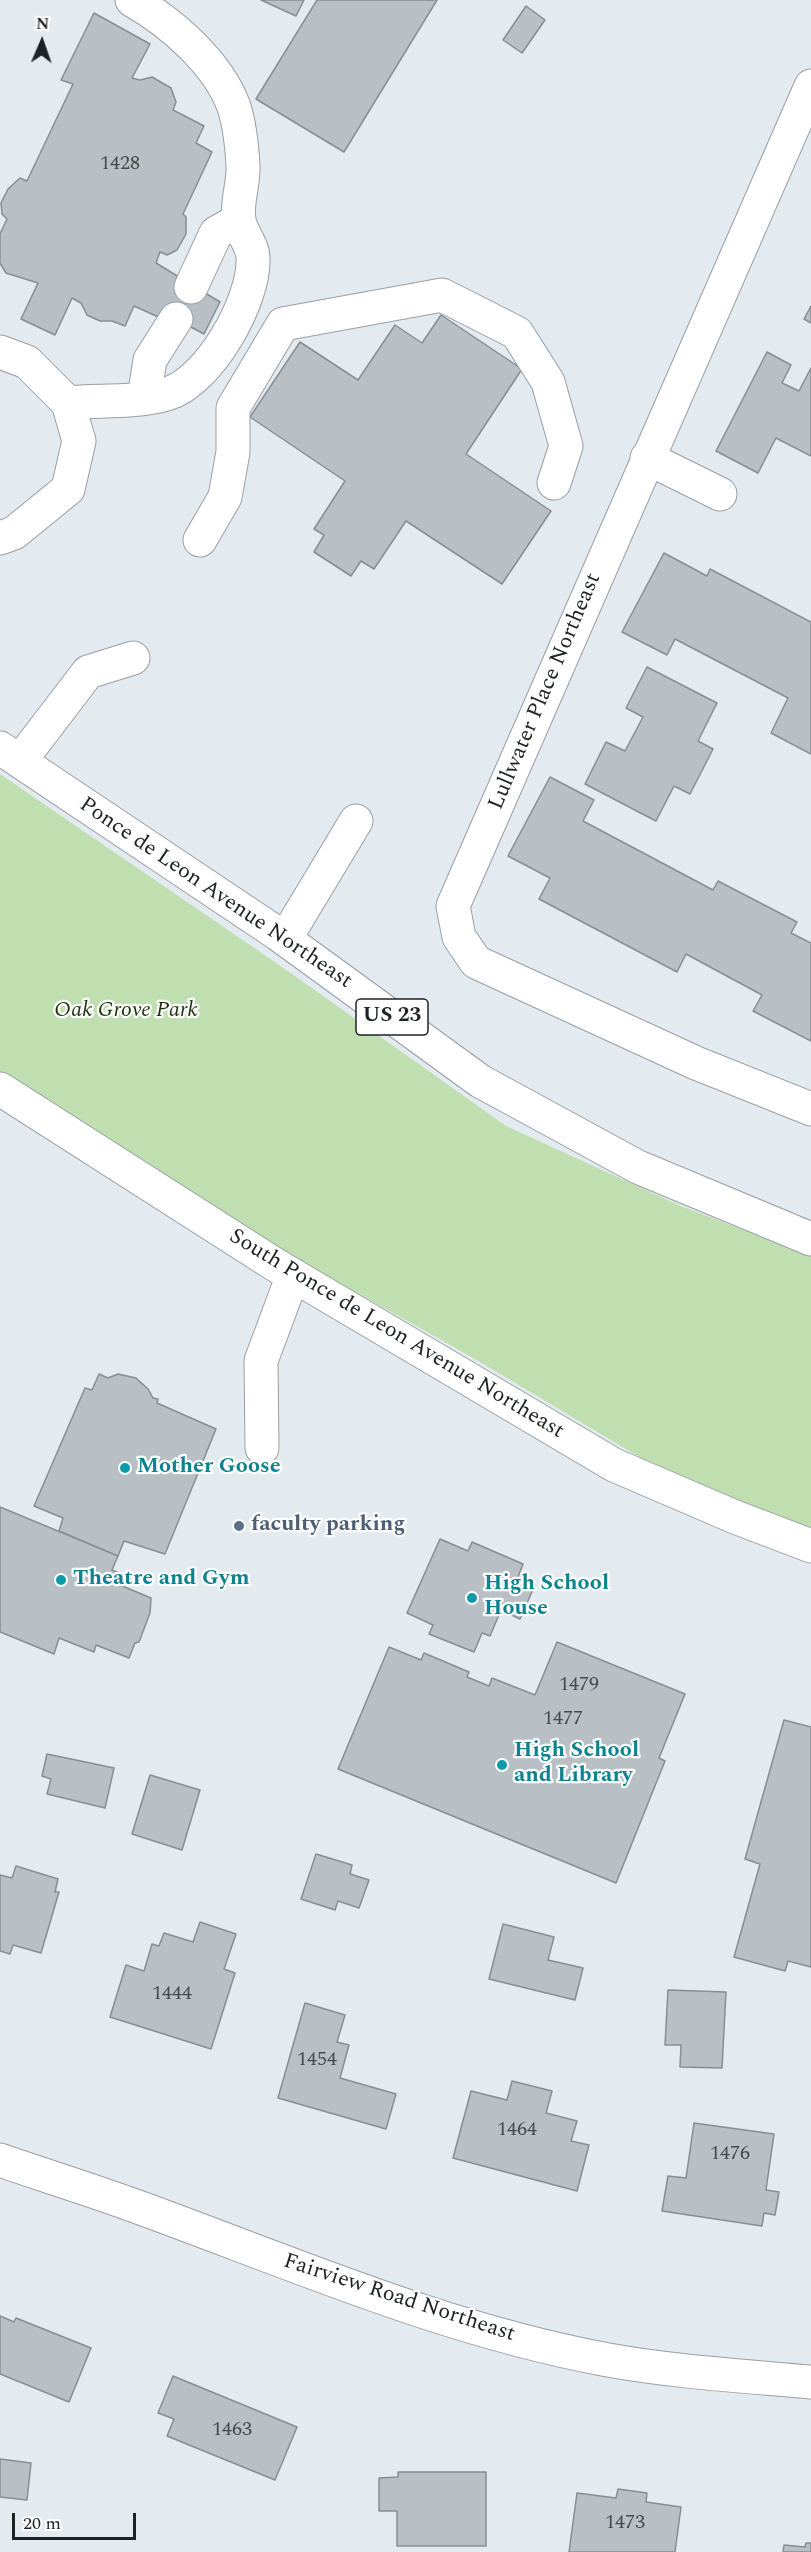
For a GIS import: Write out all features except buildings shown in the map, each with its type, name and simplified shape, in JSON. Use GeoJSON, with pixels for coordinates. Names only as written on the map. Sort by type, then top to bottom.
{"type":"FeatureCollection","features":[{"type":"Feature","properties":{"kind":"main road"},"geometry":{"type":"LineString","coordinates":[[68,403],[169,394],[196,377],[242,310],[254,256],[239,220],[244,179],[242,144],[234,107],[214,74],[182,37],[132,0]]}},
{"type":"Feature","properties":{"kind":"main road","name":"Lullwater Place Northeast"},"geometry":{"type":"LineString","coordinates":[[811,86],[453,906],[459,937],[476,962],[696,1063],[811,1109]]}},
{"type":"Feature","properties":{"kind":"main road"},"geometry":{"type":"LineString","coordinates":[[191,286],[216,233],[239,220]]}},
{"type":"Feature","properties":{"kind":"main road"},"geometry":{"type":"LineString","coordinates":[[201,540],[225,497],[233,452],[233,408],[283,324],[442,295],[517,333],[548,382],[566,446],[554,483]]}},
{"type":"Feature","properties":{"kind":"main road"},"geometry":{"type":"LineString","coordinates":[[144,398],[150,360],[176,319]]}},
{"type":"Feature","properties":{"kind":"main road"},"geometry":{"type":"LineString","coordinates":[[0,352],[27,362],[68,403],[79,441],[68,489],[14,533],[0,538]]}},
{"type":"Feature","properties":{"kind":"main road"},"geometry":{"type":"LineString","coordinates":[[647,458],[720,494]]}},
{"type":"Feature","properties":{"kind":"main road"},"geometry":{"type":"LineString","coordinates":[[10,754],[88,672],[133,658]]}},
{"type":"Feature","properties":{"kind":"main road","name":"Ponce de Leon Avenue Northeast"},"geometry":{"type":"LineString","coordinates":[[10,754],[285,939],[480,1081],[638,1167],[811,1239]]}},
{"type":"Feature","properties":{"kind":"main road"},"geometry":{"type":"LineString","coordinates":[[285,939],[356,821]]}},
{"type":"Feature","properties":{"kind":"main road","name":"South Ponce de Leon Avenue Northeast"},"geometry":{"type":"LineString","coordinates":[[0,1089],[293,1275],[614,1465],[754,1525],[811,1546]]}},
{"type":"Feature","properties":{"kind":"main road"},"geometry":{"type":"LineString","coordinates":[[262,1448],[261,1362],[293,1275]]}},
{"type":"Feature","properties":{"kind":"main road","name":"Fairview Road Northeast"},"geometry":{"type":"LineString","coordinates":[[0,2160],[136,2206],[360,2291],[519,2338],[608,2360],[704,2373],[811,2382]]}},
{"type":"Feature","properties":{"kind":"green space","name":"Oak Grove Park"},"geometry":{"type":"Polygon","coordinates":[[[0,774],[285,969],[506,1126],[681,1206],[811,1256],[811,1546],[698,1492],[475,1359],[148,1175],[0,1083],[0,774]]]}},
{"type":"Feature","properties":{"kind":"place","name":"Mother Goose"},"geometry":{"type":"Point","coordinates":[125,1468]}},
{"type":"Feature","properties":{"kind":"place","name":"faculty parking"},"geometry":{"type":"Point","coordinates":[239,1526]}},
{"type":"Feature","properties":{"kind":"place","name":"Theatre and Gym"},"geometry":{"type":"Point","coordinates":[61,1580]}},
{"type":"Feature","properties":{"kind":"place","name":"High School House"},"geometry":{"type":"Point","coordinates":[472,1598]}},
{"type":"Feature","properties":{"kind":"place","name":"High School and Library"},"geometry":{"type":"Point","coordinates":[502,1765]}}]}
